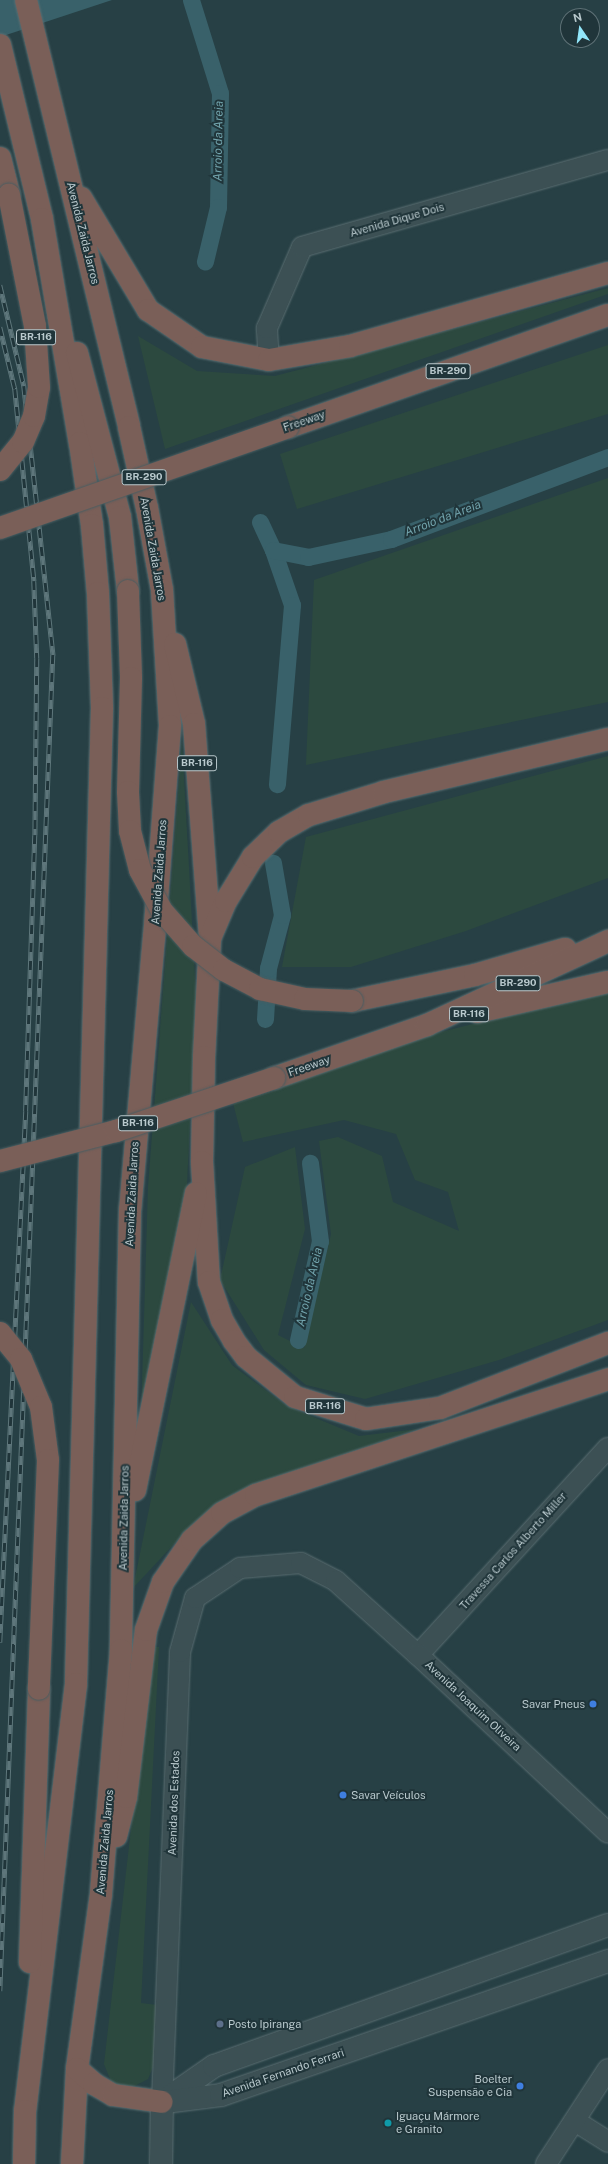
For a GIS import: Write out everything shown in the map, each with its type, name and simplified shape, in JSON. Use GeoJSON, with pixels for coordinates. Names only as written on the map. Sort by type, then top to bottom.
{"type":"FeatureCollection","features":[{"type":"Feature","properties":{"kind":"highway","name":"Avenida Zaida Jarros"},"geometry":{"type":"LineString","coordinates":[[26,0],[131,434],[162,590],[170,726],[154,937],[130,1210],[121,1650],[101,1894],[77,2069],[72,2164]]}},
{"type":"Feature","properties":{"kind":"highway"},"geometry":{"type":"LineString","coordinates":[[0,45],[26,146],[42,218],[120,517],[128,591],[131,678],[128,792],[130,830],[140,870],[162,911],[193,946],[224,970],[260,989],[305,999],[352,1002],[475,975],[608,936]]}},
{"type":"Feature","properties":{"kind":"highway","name":"BR-116"},"geometry":{"type":"LineString","coordinates":[[0,158],[35,326],[39,387],[34,416],[23,442],[0,470]]}},
{"type":"Feature","properties":{"kind":"highway"},"geometry":{"type":"LineString","coordinates":[[70,178],[148,310],[202,347],[268,360],[350,346],[608,273]]}},
{"type":"Feature","properties":{"kind":"highway"},"geometry":{"type":"LineString","coordinates":[[26,2111],[76,1684],[102,708],[98,593],[92,525],[80,443],[42,218]]}},
{"type":"Feature","properties":{"kind":"highway","name":"Freeway"},"geometry":{"type":"LineString","coordinates":[[0,528],[608,315]]}},
{"type":"Feature","properties":{"kind":"highway","name":"BR-116"},"geometry":{"type":"LineString","coordinates":[[162,590],[194,724],[210,939],[204,1057],[202,1162],[209,1282],[222,1320],[246,1357],[295,1397],[366,1419],[440,1408],[608,1343]]}},
{"type":"Feature","properties":{"kind":"highway"},"geometry":{"type":"LineString","coordinates":[[210,939],[226,901],[253,857],[279,832],[309,816],[384,792],[608,739]]}},
{"type":"Feature","properties":{"kind":"highway","name":"Freeway"},"geometry":{"type":"LineString","coordinates":[[0,1161],[116,1130],[274,1078],[427,1025],[608,941]]}},
{"type":"Feature","properties":{"kind":"highway","name":"BR-116"},"geometry":{"type":"LineString","coordinates":[[427,1025],[608,982]]}},
{"type":"Feature","properties":{"kind":"highway"},"geometry":{"type":"LineString","coordinates":[[124,1543],[202,1162]]}},
{"type":"Feature","properties":{"kind":"highway"},"geometry":{"type":"LineString","coordinates":[[0,1333],[20,1360],[41,1407],[48,1460],[24,2164]]}},
{"type":"Feature","properties":{"kind":"highway"},"geometry":{"type":"LineString","coordinates":[[101,1894],[126,1797],[146,1630],[163,1582],[192,1540],[222,1513],[256,1495],[608,1379]]}},
{"type":"Feature","properties":{"kind":"highway"},"geometry":{"type":"LineString","coordinates":[[77,2069],[94,2084],[113,2095],[162,2102]]}},
{"type":"Feature","properties":{"kind":"street","name":"Avenida Dique Dois"},"geometry":{"type":"LineString","coordinates":[[268,360],[267,328],[302,247],[608,160]]}},
{"type":"Feature","properties":{"kind":"street","name":"Travessa Carlos Alberto Miller"},"geometry":{"type":"LineString","coordinates":[[418,1655],[608,1448]]}},
{"type":"Feature","properties":{"kind":"street","name":"Avenida dos Estados"},"geometry":{"type":"LineString","coordinates":[[161,2164],[162,2102],[180,1652],[195,1598],[240,1568],[301,1563],[336,1581]]}},
{"type":"Feature","properties":{"kind":"street","name":"Avenida Joaquim Oliveira"},"geometry":{"type":"LineString","coordinates":[[336,1581],[418,1655],[608,1833]]}},
{"type":"Feature","properties":{"kind":"street"},"geometry":{"type":"LineString","coordinates":[[162,2102],[214,2066],[608,1925]]}},
{"type":"Feature","properties":{"kind":"street","name":"Avenida Fernando Ferrari"},"geometry":{"type":"LineString","coordinates":[[162,2102],[221,2095],[608,1960]]}},
{"type":"Feature","properties":{"kind":"street"},"geometry":{"type":"LineString","coordinates":[[546,2164],[608,2069]]}},
{"type":"Feature","properties":{"kind":"street"},"geometry":{"type":"LineString","coordinates":[[575,2121],[608,2142]]}},
{"type":"Feature","properties":{"kind":"green space"},"geometry":{"type":"Polygon","coordinates":[[[608,288],[608,294],[165,449],[138,336],[197,371],[275,376],[608,288]]]}},
{"type":"Feature","properties":{"kind":"green space"},"geometry":{"type":"Polygon","coordinates":[[[608,345],[608,414],[297,509],[280,454],[608,345]]]}},
{"type":"Feature","properties":{"kind":"green space"},"geometry":{"type":"Polygon","coordinates":[[[608,478],[608,702],[306,765],[314,580],[608,478]]]}},
{"type":"Feature","properties":{"kind":"green space"},"geometry":{"type":"Polygon","coordinates":[[[182,741],[196,996],[186,1205],[141,1419],[148,1188],[182,741]]]}},
{"type":"Feature","properties":{"kind":"green space"},"geometry":{"type":"Polygon","coordinates":[[[608,756],[608,878],[466,931],[351,967],[282,967],[306,837],[608,756]]]}},
{"type":"Feature","properties":{"kind":"green space"},"geometry":{"type":"Polygon","coordinates":[[[596,993],[608,994],[608,1320],[499,1360],[365,1399],[306,1385],[264,1350],[220,1280],[245,1167],[295,1147],[305,1229],[278,1335],[304,1348],[331,1234],[319,1141],[338,1137],[382,1156],[393,1202],[459,1231],[448,1192],[415,1180],[396,1134],[344,1120],[243,1142],[233,1103],[433,1034],[596,993]]]}},
{"type":"Feature","properties":{"kind":"green space"},"geometry":{"type":"Polygon","coordinates":[[[191,1302],[232,1365],[287,1406],[359,1436],[418,1429],[249,1487],[190,1527],[133,1588],[191,1302]]]}},
{"type":"Feature","properties":{"kind":"green space"},"geometry":{"type":"Polygon","coordinates":[[[152,1646],[159,1647],[141,2003],[157,2005],[156,2060],[148,2079],[129,2089],[112,2084],[104,2064],[152,1646]]]}},
{"type":"Feature","properties":{"kind":"water"},"geometry":{"type":"Polygon","coordinates":[[[0,0],[112,0],[0,37],[0,0]]]}},
{"type":"Feature","properties":{"kind":"waterway","name":"Arroio da Areia"},"geometry":{"type":"LineString","coordinates":[[191,0],[220,93],[218,207],[205,261]]}},
{"type":"Feature","properties":{"kind":"waterway","name":"Arroio da Areia"},"geometry":{"type":"LineString","coordinates":[[273,550],[308,557],[391,539],[608,457]]}},
{"type":"Feature","properties":{"kind":"waterway","name":"Arroio da Areia"},"geometry":{"type":"LineString","coordinates":[[260,522],[273,550],[292,605],[277,784]]}},
{"type":"Feature","properties":{"kind":"waterway","name":"Arroio da Areia"},"geometry":{"type":"LineString","coordinates":[[265,1019],[268,968],[282,915],[273,863]]}},
{"type":"Feature","properties":{"kind":"waterway","name":"Arroio da Areia"},"geometry":{"type":"LineString","coordinates":[[298,1340],[320,1241],[310,1163]]}},
{"type":"Feature","properties":{"kind":"railway"},"geometry":{"type":"LineString","coordinates":[[0,285],[24,386],[53,655],[0,1991]]}},
{"type":"Feature","properties":{"kind":"railway"},"geometry":{"type":"LineString","coordinates":[[0,327],[15,389],[34,581],[37,658],[35,835],[26,1111],[0,1642]]}},
{"type":"Feature","properties":{"kind":"place","name":"Savar Pneus"},"geometry":{"type":"Point","coordinates":[593,1704]}},
{"type":"Feature","properties":{"kind":"place","name":"Savar Veículos"},"geometry":{"type":"Point","coordinates":[343,1795]}},
{"type":"Feature","properties":{"kind":"place","name":"Posto Ipiranga"},"geometry":{"type":"Point","coordinates":[220,2024]}},
{"type":"Feature","properties":{"kind":"place","name":"Boelter Suspensão e Cia"},"geometry":{"type":"Point","coordinates":[520,2086]}},
{"type":"Feature","properties":{"kind":"place","name":"Iguaçu Mármore e Granito"},"geometry":{"type":"Point","coordinates":[388,2123]}}]}
